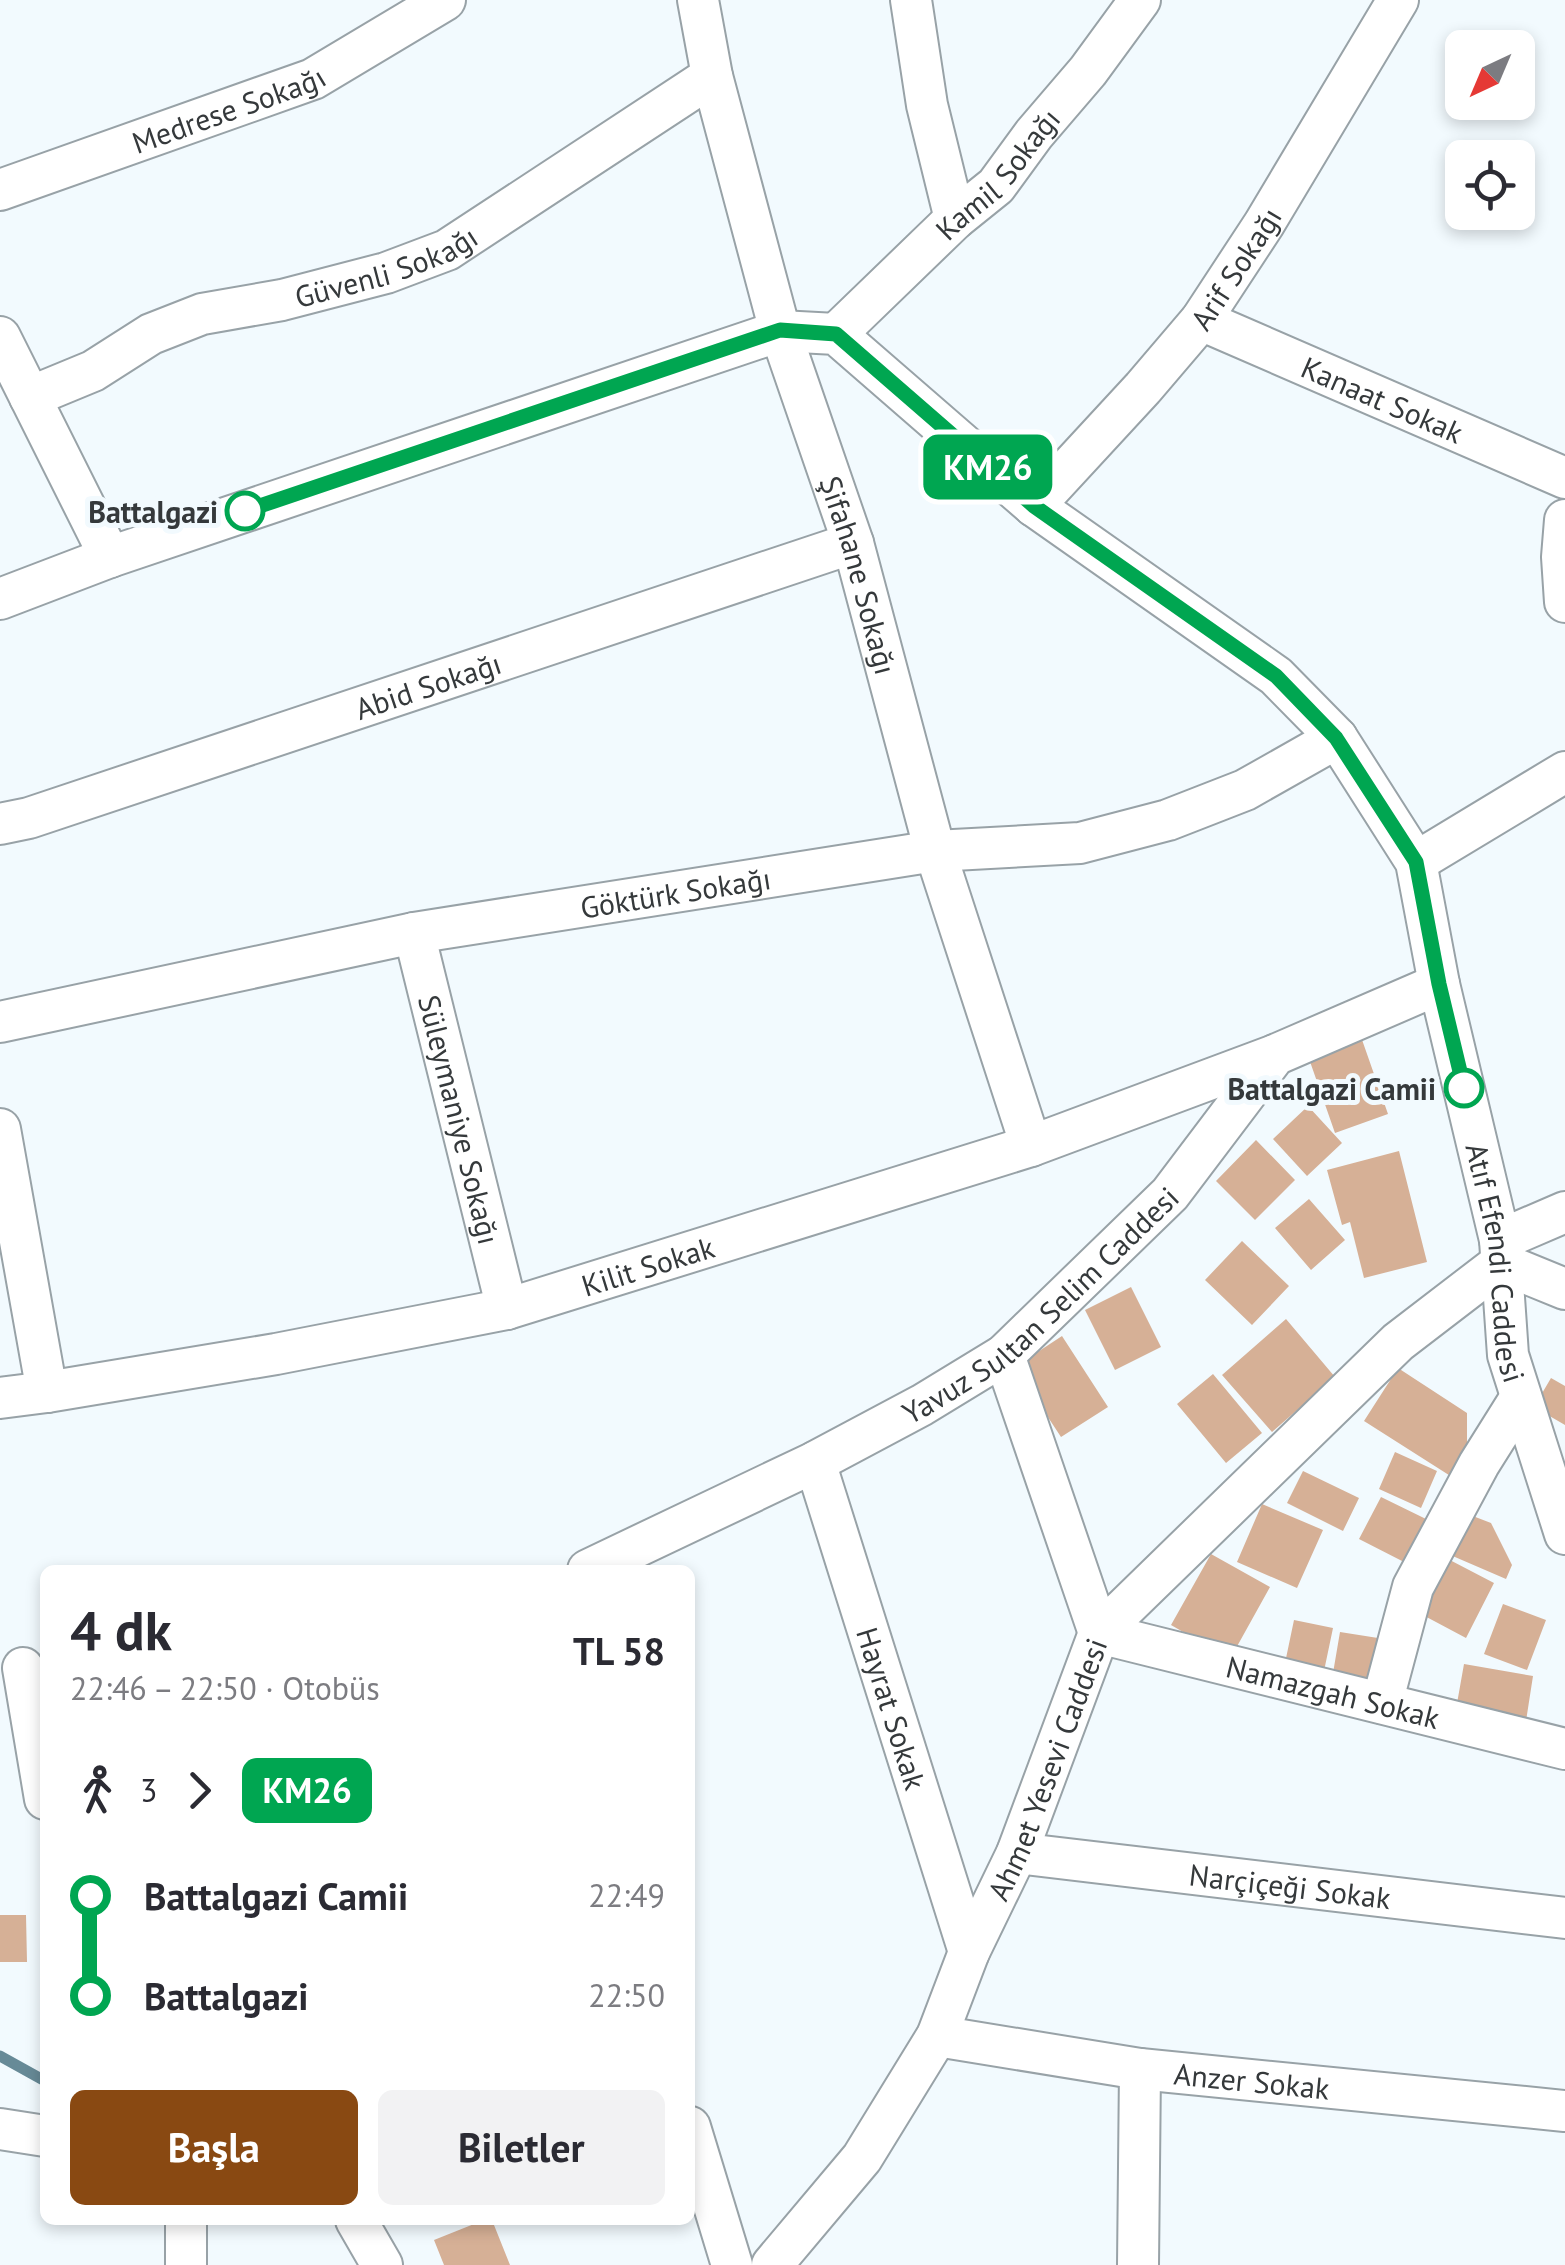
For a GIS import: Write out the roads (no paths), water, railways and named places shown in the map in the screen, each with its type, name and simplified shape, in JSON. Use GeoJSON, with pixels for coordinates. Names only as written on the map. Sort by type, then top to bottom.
{"type":"FeatureCollection","features":[{"type":"Feature","properties":{"kind":"street","name":"Medrese Sokağı"},"geometry":{"type":"LineString","coordinates":[[0,190],[313,79],[445,0]]}},
{"type":"Feature","properties":{"kind":"street","name":"Şifahane Sokağı"},"geometry":{"type":"LineString","coordinates":[[698,0],[712,76],[780,330],[853,543],[935,852],[1031,1146]]}},
{"type":"Feature","properties":{"kind":"street"},"geometry":{"type":"LineString","coordinates":[[911,0],[926,105],[955,219]]}},
{"type":"Feature","properties":{"kind":"street","name":"Kamil Sokağı"},"geometry":{"type":"LineString","coordinates":[[836,334],[955,219],[996,186],[1140,0]]}},
{"type":"Feature","properties":{"kind":"street","name":"Arif Sokağı"},"geometry":{"type":"LineString","coordinates":[[1034,506],[1201,320],[1264,224],[1398,0]]}},
{"type":"Feature","properties":{"kind":"street","name":"Güvenli Sokağı"},"geometry":{"type":"LineString","coordinates":[[30,396],[94,371],[152,334],[202,314],[282,300],[386,273],[448,250],[712,76]]}},
{"type":"Feature","properties":{"kind":"street","name":"Kanaat Sokak"},"geometry":{"type":"LineString","coordinates":[[1201,320],[1565,478]]}},
{"type":"Feature","properties":{"kind":"street"},"geometry":{"type":"LineString","coordinates":[[0,599],[110,557],[780,330],[836,334]]}},
{"type":"Feature","properties":{"kind":"street","name":"Atıf Efendi Caddesi"},"geometry":{"type":"LineString","coordinates":[[836,334],[1034,506],[1276,676],[1336,738],[1416,862],[1439,984],[1500,1252],[1508,1355],[1562,1517]]}},
{"type":"Feature","properties":{"kind":"street"},"geometry":{"type":"LineString","coordinates":[[0,337],[110,557]]}},
{"type":"Feature","properties":{"kind":"street"},"geometry":{"type":"LineString","coordinates":[[1565,520],[1565,602]]}},
{"type":"Feature","properties":{"kind":"street","name":"Abid Sokağı"},"geometry":{"type":"LineString","coordinates":[[0,824],[29,818],[853,543]]}},
{"type":"Feature","properties":{"kind":"street","name":"Göktürk Sokağı"},"geometry":{"type":"LineString","coordinates":[[0,1022],[414,932],[935,852],[1080,844],[1168,820],[1245,790],[1336,738]]}},
{"type":"Feature","properties":{"kind":"street"},"geometry":{"type":"LineString","coordinates":[[1416,862],[1565,772]]}},
{"type":"Feature","properties":{"kind":"street","name":"Süleymaniye Sokağı"},"geometry":{"type":"LineString","coordinates":[[414,932],[507,1309]]}},
{"type":"Feature","properties":{"kind":"street","name":"Yavuz Sultan Selim Caddesi"},"geometry":{"type":"LineString","coordinates":[[599,1565],[815,1462],[922,1405],[1004,1355],[1170,1194],[1275,1055],[1439,984]]}},
{"type":"Feature","properties":{"kind":"street","name":"Kilit Sokak"},"geometry":{"type":"LineString","coordinates":[[0,1398],[276,1354],[507,1309],[1031,1146],[1275,1055]]}},
{"type":"Feature","properties":{"kind":"street"},"geometry":{"type":"LineString","coordinates":[[0,1129],[47,1392]]}},
{"type":"Feature","properties":{"kind":"street","name":"Ahmet Yesevi Caddesi"},"geometry":{"type":"LineString","coordinates":[[772,2265],[862,2158],[937,2036],[968,1952],[1017,1853],[1100,1633],[1398,1342],[1500,1252],[1565,1212]]}},
{"type":"Feature","properties":{"kind":"street"},"geometry":{"type":"LineString","coordinates":[[1500,1252],[1565,1289]]}},
{"type":"Feature","properties":{"kind":"street"},"geometry":{"type":"LineString","coordinates":[[1004,1355],[1100,1633]]}},
{"type":"Feature","properties":{"kind":"street"},"geometry":{"type":"LineString","coordinates":[[1382,1703],[1413,1588],[1478,1464],[1522,1396]]}},
{"type":"Feature","properties":{"kind":"street","name":"Hayrat Sokak"},"geometry":{"type":"LineString","coordinates":[[815,1462],[968,1952]]}},
{"type":"Feature","properties":{"kind":"street","name":"Namazgah Sokak"},"geometry":{"type":"LineString","coordinates":[[1100,1633],[1565,1749]]}},
{"type":"Feature","properties":{"kind":"street"},"geometry":{"type":"LineString","coordinates":[[23,1668],[40,1769]]}},
{"type":"Feature","properties":{"kind":"street","name":"Narçiçeği Sokak"},"geometry":{"type":"LineString","coordinates":[[1017,1853],[1565,1918]]}},
{"type":"Feature","properties":{"kind":"street","name":"Anzer Sokak"},"geometry":{"type":"LineString","coordinates":[[937,2036],[1140,2069],[1565,2111]]}},
{"type":"Feature","properties":{"kind":"street"},"geometry":{"type":"LineString","coordinates":[[1138,2265],[1140,2069]]}},
{"type":"Feature","properties":{"kind":"street"},"geometry":{"type":"LineString","coordinates":[[0,2129],[40,2135]]}},
{"type":"Feature","properties":{"kind":"street"},"geometry":{"type":"LineString","coordinates":[[695,2143],[732,2265]]}},
{"type":"Feature","properties":{"kind":"street"},"geometry":{"type":"LineString","coordinates":[[186,2225],[186,2265]]}},
{"type":"Feature","properties":{"kind":"street"},"geometry":{"type":"LineString","coordinates":[[359,2225],[382,2265]]}},
{"type":"Feature","properties":{"kind":"waterway"},"geometry":{"type":"LineString","coordinates":[[0,2056],[40,2078]]}},
{"type":"Feature","properties":{"kind":"place","name":"Battalgazi"},"geometry":{"type":"Point","coordinates":[245,511]}},
{"type":"Feature","properties":{"kind":"place","name":"Battalgazi Camii"},"geometry":{"type":"Point","coordinates":[1464,1088]}}]}
